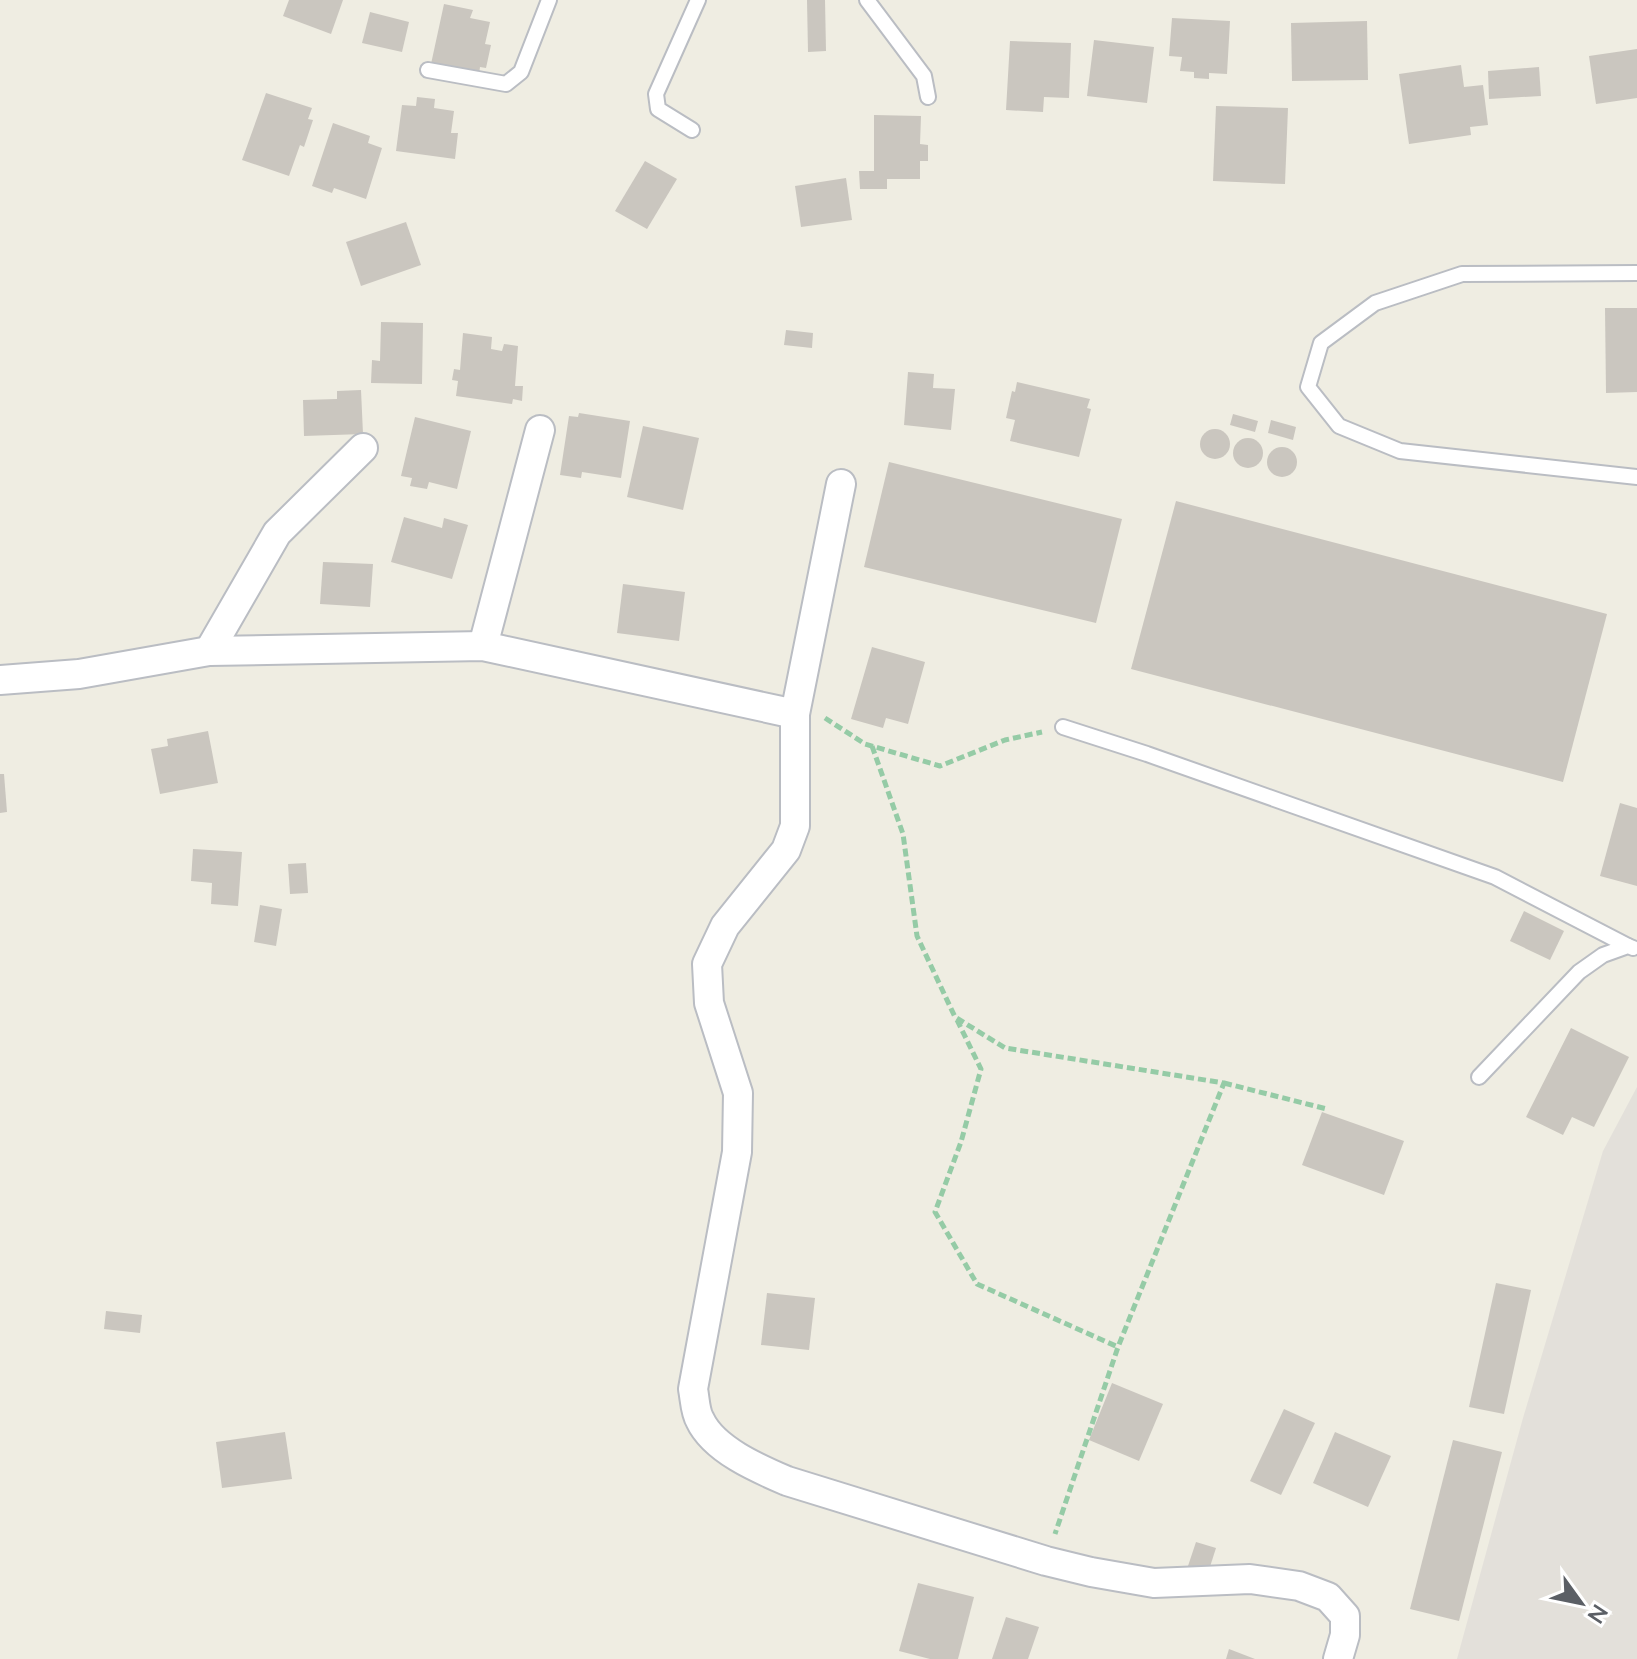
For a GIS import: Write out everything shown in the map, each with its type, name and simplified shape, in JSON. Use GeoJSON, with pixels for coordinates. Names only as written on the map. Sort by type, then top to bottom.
{"type":"FeatureCollection","features":[{"type":"Feature","properties":{"kind":"street"},"geometry":{"type":"LineString","coordinates":[[483,646],[540,430]]}},
{"type":"Feature","properties":{"kind":"street"},"geometry":{"type":"LineString","coordinates":[[209,651],[277,533],[363,448]]}},
{"type":"Feature","properties":{"kind":"street"},"geometry":{"type":"LineString","coordinates":[[841,484],[797,707],[795,826],[786,850],[725,926],[707,964],[709,1003],[738,1093],[738,1123],[737,1152],[693,1389],[700,1421],[720,1444],[747,1464],[787,1481],[1046,1561],[1154,1583],[1250,1579],[1299,1586],[1328,1597],[1345,1616],[1345,1635],[1338,1659]]}},
{"type":"Feature","properties":{"kind":"street"},"geometry":{"type":"LineString","coordinates":[[0,680],[79,674],[209,651],[483,646],[797,707]]}},
{"type":"Feature","properties":{"kind":"lane"},"geometry":{"type":"LineString","coordinates":[[428,70],[506,84],[521,72],[549,0]]}},
{"type":"Feature","properties":{"kind":"lane"},"geometry":{"type":"LineString","coordinates":[[692,130],[658,109],[656,94],[698,0]]}},
{"type":"Feature","properties":{"kind":"lane"},"geometry":{"type":"LineString","coordinates":[[867,0],[924,76],[928,97]]}},
{"type":"Feature","properties":{"kind":"lane"},"geometry":{"type":"LineString","coordinates":[[1637,273],[1462,274],[1375,303],[1321,343],[1308,387],[1339,426],[1400,451],[1637,477]]}},
{"type":"Feature","properties":{"kind":"lane"},"geometry":{"type":"LineString","coordinates":[[1063,727],[1495,877],[1632,948]]}},
{"type":"Feature","properties":{"kind":"lane"},"geometry":{"type":"LineString","coordinates":[[1479,1077],[1579,972],[1603,955],[1632,948]]}},
{"type":"Feature","properties":{"kind":"path"},"geometry":{"type":"LineString","coordinates":[[797,707],[872,746],[940,766],[1005,740],[1063,727]]}},
{"type":"Feature","properties":{"kind":"path"},"geometry":{"type":"LineString","coordinates":[[872,746],[903,834],[917,936],[981,1069],[961,1142],[935,1212],[977,1284],[1118,1347]]}},
{"type":"Feature","properties":{"kind":"path"},"geometry":{"type":"LineString","coordinates":[[955,1017],[1005,1048],[1224,1083],[1327,1109]]}},
{"type":"Feature","properties":{"kind":"path"},"geometry":{"type":"LineString","coordinates":[[1046,1561],[1118,1347],[1224,1083]]}},
{"type":"Feature","properties":{"kind":"shaded area"},"geometry":{"type":"Polygon","coordinates":[[[1637,1087],[1637,1659],[1457,1659],[1523,1418],[1603,1151],[1637,1087]]]}},
{"type":"Feature","properties":{"kind":"building"},"geometry":{"type":"Polygon","coordinates":[[[289,0],[343,0],[331,34],[283,16],[289,0]]]}},
{"type":"Feature","properties":{"kind":"building"},"geometry":{"type":"Polygon","coordinates":[[[807,0],[825,0],[826,51],[808,52],[807,0]]]}},
{"type":"Feature","properties":{"kind":"building"},"geometry":{"type":"Polygon","coordinates":[[[444,4],[473,10],[470,18],[490,22],[485,44],[491,45],[486,68],[480,67],[479,74],[431,64],[444,4]]]}},
{"type":"Feature","properties":{"kind":"building"},"geometry":{"type":"Polygon","coordinates":[[[370,12],[409,22],[402,52],[362,43],[370,12]]]}},
{"type":"Feature","properties":{"kind":"building"},"geometry":{"type":"Polygon","coordinates":[[[1172,18],[1230,21],[1227,74],[1209,73],[1209,79],[1194,78],[1194,72],[1180,71],[1182,57],[1169,56],[1172,18]]]}},
{"type":"Feature","properties":{"kind":"building"},"geometry":{"type":"Polygon","coordinates":[[[1367,21],[1368,80],[1292,81],[1291,23],[1367,21]]]}},
{"type":"Feature","properties":{"kind":"building"},"geometry":{"type":"Polygon","coordinates":[[[1094,40],[1154,47],[1147,103],[1087,96],[1094,40]]]}},
{"type":"Feature","properties":{"kind":"building"},"geometry":{"type":"Polygon","coordinates":[[[1010,41],[1071,43],[1069,98],[1044,97],[1043,112],[1006,110],[1010,41]]]}},
{"type":"Feature","properties":{"kind":"building"},"geometry":{"type":"Polygon","coordinates":[[[1637,49],[1637,98],[1596,104],[1589,56],[1637,49]]]}},
{"type":"Feature","properties":{"kind":"building"},"geometry":{"type":"Polygon","coordinates":[[[1461,65],[1464,87],[1483,85],[1488,125],[1470,127],[1471,135],[1409,144],[1399,74],[1461,65]]]}},
{"type":"Feature","properties":{"kind":"building"},"geometry":{"type":"Polygon","coordinates":[[[1539,67],[1541,96],[1489,99],[1488,71],[1539,67]]]}},
{"type":"Feature","properties":{"kind":"building"},"geometry":{"type":"Polygon","coordinates":[[[266,93],[312,108],[308,119],[313,120],[304,147],[300,145],[289,176],[242,160],[266,93]]]}},
{"type":"Feature","properties":{"kind":"building"},"geometry":{"type":"Polygon","coordinates":[[[417,97],[435,99],[434,108],[454,111],[451,133],[458,133],[455,159],[396,151],[402,105],[416,106],[417,97]]]}},
{"type":"Feature","properties":{"kind":"building"},"geometry":{"type":"Polygon","coordinates":[[[1216,106],[1288,108],[1285,184],[1213,181],[1216,106]]]}},
{"type":"Feature","properties":{"kind":"building"},"geometry":{"type":"Polygon","coordinates":[[[874,115],[921,116],[920,144],[928,145],[928,161],[920,161],[920,179],[887,179],[887,189],[860,189],[859,171],[874,171],[874,115]]]}},
{"type":"Feature","properties":{"kind":"building"},"geometry":{"type":"Polygon","coordinates":[[[333,123],[370,136],[368,143],[382,148],[366,199],[334,188],[332,193],[312,186],[333,123]]]}},
{"type":"Feature","properties":{"kind":"building"},"geometry":{"type":"Polygon","coordinates":[[[645,161],[677,179],[647,229],[615,211],[645,161]]]}},
{"type":"Feature","properties":{"kind":"building"},"geometry":{"type":"Polygon","coordinates":[[[846,178],[852,220],[801,227],[795,186],[846,178]]]}},
{"type":"Feature","properties":{"kind":"building"},"geometry":{"type":"Polygon","coordinates":[[[406,222],[421,265],[361,286],[346,242],[406,222]]]}},
{"type":"Feature","properties":{"kind":"building"},"geometry":{"type":"Polygon","coordinates":[[[1605,308],[1637,308],[1637,392],[1606,393],[1605,308]]]}},
{"type":"Feature","properties":{"kind":"building"},"geometry":{"type":"Polygon","coordinates":[[[381,322],[423,323],[422,384],[371,383],[372,360],[380,361],[381,322]]]}},
{"type":"Feature","properties":{"kind":"building"},"geometry":{"type":"Polygon","coordinates":[[[786,330],[813,333],[812,348],[784,345],[786,330]]]}},
{"type":"Feature","properties":{"kind":"building"},"geometry":{"type":"Polygon","coordinates":[[[463,333],[492,337],[491,349],[502,351],[504,344],[518,346],[515,386],[523,386],[522,401],[513,399],[512,404],[456,396],[458,381],[452,380],[454,369],[460,370],[463,333]]]}},
{"type":"Feature","properties":{"kind":"building"},"geometry":{"type":"Polygon","coordinates":[[[908,372],[934,374],[933,388],[955,389],[951,430],[904,425],[908,372]]]}},
{"type":"Feature","properties":{"kind":"building"},"geometry":{"type":"Polygon","coordinates":[[[1017,382],[1090,399],[1087,408],[1091,409],[1079,457],[1010,441],[1015,420],[1006,418],[1017,382]]]}},
{"type":"Feature","properties":{"kind":"building"},"geometry":{"type":"Polygon","coordinates":[[[361,390],[363,434],[304,436],[303,400],[337,399],[337,391],[361,390]]]}},
{"type":"Feature","properties":{"kind":"building"},"geometry":{"type":"Polygon","coordinates":[[[579,413],[630,421],[621,478],[582,472],[581,478],[560,475],[569,416],[578,417],[579,413]]]}},
{"type":"Feature","properties":{"kind":"building"},"geometry":{"type":"Polygon","coordinates":[[[1233,414],[1258,421],[1255,432],[1230,425],[1233,414]]]}},
{"type":"Feature","properties":{"kind":"building"},"geometry":{"type":"Polygon","coordinates":[[[415,417],[471,431],[457,489],[429,482],[427,489],[410,486],[412,478],[401,476],[415,417]]]}},
{"type":"Feature","properties":{"kind":"building"},"geometry":{"type":"Polygon","coordinates":[[[1271,420],[1296,427],[1293,440],[1268,433],[1271,420]]]}},
{"type":"Feature","properties":{"kind":"building"},"geometry":{"type":"Polygon","coordinates":[[[643,426],[699,438],[683,510],[627,497],[643,426]]]}},
{"type":"Feature","properties":{"kind":"building"},"geometry":{"type":"Polygon","coordinates":[[[1215,429],[1226,433],[1230,444],[1226,455],[1215,459],[1204,455],[1200,444],[1204,433],[1215,429]]]}},
{"type":"Feature","properties":{"kind":"building"},"geometry":{"type":"Polygon","coordinates":[[[1248,438],[1259,442],[1263,453],[1259,464],[1248,468],[1237,464],[1233,453],[1237,442],[1248,438]]]}},
{"type":"Feature","properties":{"kind":"building"},"geometry":{"type":"Polygon","coordinates":[[[1282,447],[1293,451],[1297,462],[1293,473],[1282,477],[1271,473],[1267,462],[1271,451],[1282,447]]]}},
{"type":"Feature","properties":{"kind":"building"},"geometry":{"type":"Polygon","coordinates":[[[889,462],[1122,519],[1096,623],[864,567],[889,462]]]}},
{"type":"Feature","properties":{"kind":"building"},"geometry":{"type":"Polygon","coordinates":[[[1176,501],[1607,614],[1563,782],[1131,669],[1176,501]]]}},
{"type":"Feature","properties":{"kind":"building"},"geometry":{"type":"Polygon","coordinates":[[[404,517],[442,528],[444,518],[468,525],[452,579],[391,562],[404,517]]]}},
{"type":"Feature","properties":{"kind":"building"},"geometry":{"type":"Polygon","coordinates":[[[323,562],[373,564],[370,607],[320,604],[323,562]]]}},
{"type":"Feature","properties":{"kind":"building"},"geometry":{"type":"Polygon","coordinates":[[[623,584],[685,592],[679,641],[617,633],[623,584]]]}},
{"type":"Feature","properties":{"kind":"building"},"geometry":{"type":"Polygon","coordinates":[[[872,647],[925,662],[908,724],[886,718],[883,728],[851,719],[872,647]]]}},
{"type":"Feature","properties":{"kind":"building"},"geometry":{"type":"Polygon","coordinates":[[[208,731],[218,783],[160,794],[151,749],[168,746],[167,739],[208,731]]]}},
{"type":"Feature","properties":{"kind":"building"},"geometry":{"type":"Polygon","coordinates":[[[0,774],[4,774],[7,812],[0,813],[0,774]]]}},
{"type":"Feature","properties":{"kind":"building"},"geometry":{"type":"Polygon","coordinates":[[[1620,803],[1637,808],[1637,886],[1600,876],[1620,803]]]}},
{"type":"Feature","properties":{"kind":"building"},"geometry":{"type":"Polygon","coordinates":[[[193,849],[242,852],[238,906],[211,904],[212,883],[191,881],[193,849]]]}},
{"type":"Feature","properties":{"kind":"building"},"geometry":{"type":"Polygon","coordinates":[[[306,863],[308,893],[290,894],[288,864],[306,863]]]}},
{"type":"Feature","properties":{"kind":"building"},"geometry":{"type":"Polygon","coordinates":[[[260,905],[282,909],[276,946],[254,942],[260,905]]]}},
{"type":"Feature","properties":{"kind":"building"},"geometry":{"type":"Polygon","coordinates":[[[1524,911],[1564,931],[1550,960],[1510,941],[1524,911]]]}},
{"type":"Feature","properties":{"kind":"building"},"geometry":{"type":"Polygon","coordinates":[[[1571,1028],[1629,1057],[1594,1127],[1572,1117],[1563,1135],[1526,1117],[1571,1028]]]}},
{"type":"Feature","properties":{"kind":"building"},"geometry":{"type":"Polygon","coordinates":[[[1322,1112],[1404,1141],[1384,1195],[1302,1165],[1322,1112]]]}},
{"type":"Feature","properties":{"kind":"building"},"geometry":{"type":"Polygon","coordinates":[[[1496,1283],[1531,1290],[1504,1414],[1469,1407],[1496,1283]]]}},
{"type":"Feature","properties":{"kind":"building"},"geometry":{"type":"Polygon","coordinates":[[[767,1293],[815,1298],[809,1350],[761,1345],[767,1293]]]}},
{"type":"Feature","properties":{"kind":"building"},"geometry":{"type":"Polygon","coordinates":[[[106,1311],[142,1315],[140,1333],[104,1329],[106,1311]]]}},
{"type":"Feature","properties":{"kind":"building"},"geometry":{"type":"Polygon","coordinates":[[[1112,1383],[1163,1404],[1139,1461],[1089,1440],[1112,1383]]]}},
{"type":"Feature","properties":{"kind":"building"},"geometry":{"type":"Polygon","coordinates":[[[1284,1409],[1315,1423],[1281,1495],[1250,1481],[1284,1409]]]}},
{"type":"Feature","properties":{"kind":"building"},"geometry":{"type":"Polygon","coordinates":[[[285,1432],[292,1479],[222,1488],[216,1442],[285,1432]]]}},
{"type":"Feature","properties":{"kind":"building"},"geometry":{"type":"Polygon","coordinates":[[[1335,1432],[1391,1456],[1368,1507],[1313,1483],[1335,1432]]]}},
{"type":"Feature","properties":{"kind":"building"},"geometry":{"type":"Polygon","coordinates":[[[1453,1440],[1502,1452],[1459,1621],[1410,1609],[1453,1440]]]}},
{"type":"Feature","properties":{"kind":"building"},"geometry":{"type":"Polygon","coordinates":[[[1196,1542],[1216,1548],[1208,1573],[1188,1566],[1196,1542]]]}},
{"type":"Feature","properties":{"kind":"building"},"geometry":{"type":"Polygon","coordinates":[[[918,1583],[974,1597],[958,1659],[930,1659],[899,1651],[918,1583]]]}},
{"type":"Feature","properties":{"kind":"building"},"geometry":{"type":"Polygon","coordinates":[[[1006,1617],[1039,1627],[1028,1659],[992,1659],[1006,1617]]]}},
{"type":"Feature","properties":{"kind":"building"},"geometry":{"type":"Polygon","coordinates":[[[1229,1649],[1255,1659],[1226,1659],[1229,1649]]]}}]}
